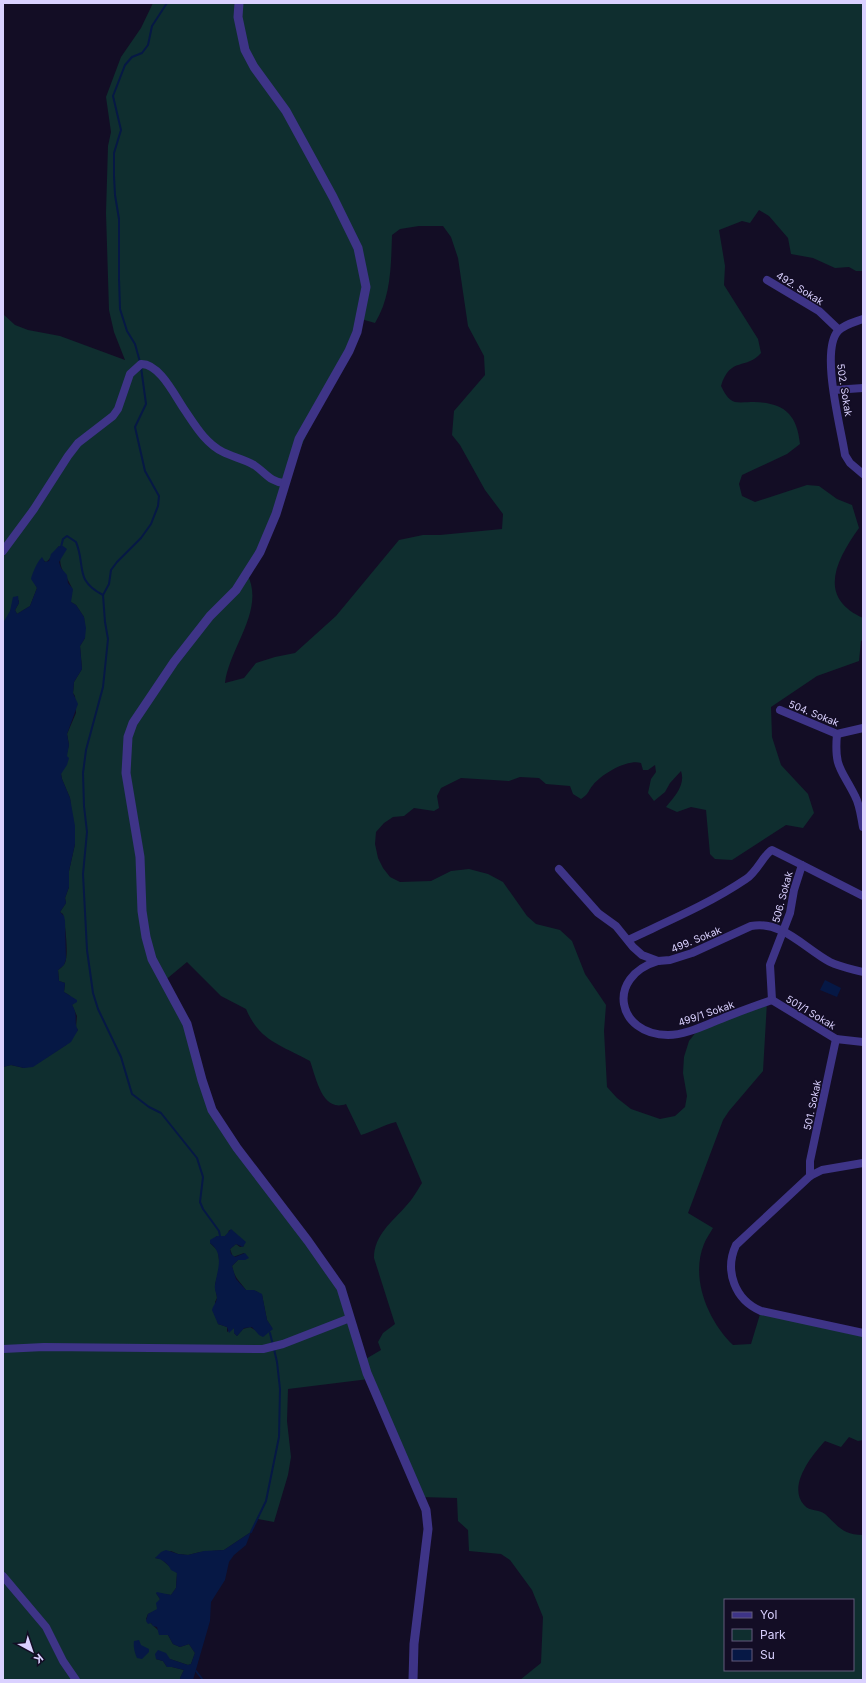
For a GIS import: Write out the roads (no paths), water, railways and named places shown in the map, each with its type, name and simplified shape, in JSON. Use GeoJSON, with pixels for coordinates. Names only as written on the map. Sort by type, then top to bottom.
{"type":"FeatureCollection","features":[{"type":"Feature","properties":{"kind":"street"},"geometry":{"type":"LineString","coordinates":[[239,3],[238,17],[246,50],[254,67],[286,111],[333,197],[358,248],[366,287],[357,332],[349,350],[299,439],[269,532],[247,574],[236,590],[210,616],[174,662],[133,723],[128,737],[126,773],[140,857],[142,911],[146,936],[152,959],[186,1024],[212,1110],[237,1148],[331,1271],[341,1288],[375,1393],[426,1510],[428,1520],[427,1544],[414,1644],[413,1680]]}},
{"type":"Feature","properties":{"kind":"street","name":"492. Sokak"},"geometry":{"type":"LineString","coordinates":[[767,280],[819,311],[839,330]]}},
{"type":"Feature","properties":{"kind":"street"},"geometry":{"type":"LineString","coordinates":[[839,330],[863,318]]}},
{"type":"Feature","properties":{"kind":"street","name":"502. Sokak"},"geometry":{"type":"LineString","coordinates":[[839,330],[834,337],[830,355],[834,390],[845,455],[850,463],[863,474]]}},
{"type":"Feature","properties":{"kind":"street"},"geometry":{"type":"LineString","coordinates":[[3,551],[34,509],[78,443],[113,416],[118,409],[130,374],[141,364],[151,366],[163,378],[195,425],[210,443],[221,451],[255,466],[276,483],[284,483]]}},
{"type":"Feature","properties":{"kind":"street"},"geometry":{"type":"LineString","coordinates":[[834,390],[863,388]]}},
{"type":"Feature","properties":{"kind":"street","name":"504. Sokak"},"geometry":{"type":"LineString","coordinates":[[780,710],[837,734],[863,728]]}},
{"type":"Feature","properties":{"kind":"street"},"geometry":{"type":"LineString","coordinates":[[837,734],[836,751],[838,764],[856,797],[863,827]]}},
{"type":"Feature","properties":{"kind":"street"},"geometry":{"type":"LineString","coordinates":[[628,940],[714,900],[754,873],[768,852],[772,850],[802,865]]}},
{"type":"Feature","properties":{"kind":"street","name":"506. Sokak"},"geometry":{"type":"LineString","coordinates":[[772,1000],[770,965],[790,913],[794,890],[802,865],[863,896]]}},
{"type":"Feature","properties":{"kind":"street"},"geometry":{"type":"LineString","coordinates":[[559,869],[598,913],[616,926],[642,955],[658,961]]}},
{"type":"Feature","properties":{"kind":"street","name":"499. Sokak"},"geometry":{"type":"LineString","coordinates":[[658,961],[670,960],[692,953],[751,926],[761,924],[784,931],[809,950],[832,963],[863,972]]}},
{"type":"Feature","properties":{"kind":"street","name":"499/1 Sokak"},"geometry":{"type":"LineString","coordinates":[[658,961],[648,964],[639,970],[628,982],[623,991],[622,1000],[625,1011],[629,1017],[637,1024],[652,1032],[668,1035],[685,1032],[772,1000]]}},
{"type":"Feature","properties":{"kind":"street","name":"501/1 Sokak"},"geometry":{"type":"LineString","coordinates":[[772,1000],[836,1039],[863,1042]]}},
{"type":"Feature","properties":{"kind":"street","name":"501. Sokak"},"geometry":{"type":"LineString","coordinates":[[810,1176],[810,1161],[836,1039]]}},
{"type":"Feature","properties":{"kind":"street"},"geometry":{"type":"LineString","coordinates":[[863,1163],[822,1170],[810,1176],[736,1245],[731,1256],[730,1272],[746,1302],[761,1311],[863,1333]]}},
{"type":"Feature","properties":{"kind":"street"},"geometry":{"type":"LineString","coordinates":[[3,1349],[44,1346],[263,1349],[283,1344],[350,1318]]}},
{"type":"Feature","properties":{"kind":"street"},"geometry":{"type":"LineString","coordinates":[[3,1576],[46,1627],[63,1661],[76,1680]]}},
{"type":"Feature","properties":{"kind":"water"},"geometry":{"type":"Polygon","coordinates":[[[59,546],[63,546],[67,549],[59,562],[61,568],[67,575],[68,583],[73,589],[71,602],[76,605],[84,617],[86,628],[85,638],[80,646],[82,669],[74,682],[73,693],[78,704],[67,734],[69,745],[67,756],[69,758],[67,765],[61,774],[70,798],[75,826],[75,844],[69,871],[69,887],[65,898],[66,903],[60,912],[64,916],[65,921],[66,959],[64,965],[58,970],[59,981],[65,983],[64,992],[77,1000],[77,1002],[72,1005],[75,1012],[78,1030],[71,1042],[33,1067],[24,1068],[11,1065],[3,1067],[3,623],[10,611],[13,597],[18,596],[19,603],[15,610],[17,614],[30,606],[37,588],[31,579],[32,574],[42,557],[45,562],[49,561],[51,554],[59,546]]]}},
{"type":"Feature","properties":{"kind":"water"},"geometry":{"type":"Polygon","coordinates":[[[825,980],[841,988],[837,997],[820,990],[825,980]]]}},
{"type":"Feature","properties":{"kind":"water"},"geometry":{"type":"Polygon","coordinates":[[[231,1229],[246,1242],[243,1247],[236,1244],[230,1249],[231,1254],[235,1257],[245,1253],[249,1258],[245,1260],[238,1260],[232,1266],[236,1279],[246,1290],[254,1290],[262,1294],[267,1320],[273,1329],[263,1337],[259,1335],[252,1327],[244,1328],[237,1336],[234,1333],[234,1328],[229,1333],[227,1327],[218,1324],[212,1310],[217,1299],[215,1287],[219,1257],[215,1247],[210,1243],[210,1240],[217,1236],[225,1236],[231,1229]]]}},
{"type":"Feature","properties":{"kind":"water"},"geometry":{"type":"Polygon","coordinates":[[[251,1532],[246,1545],[234,1555],[229,1562],[225,1580],[211,1602],[210,1621],[193,1680],[181,1680],[180,1678],[184,1670],[167,1667],[163,1661],[156,1659],[155,1654],[158,1650],[166,1653],[170,1659],[188,1665],[191,1664],[195,1653],[189,1644],[180,1647],[173,1644],[168,1635],[159,1635],[157,1627],[153,1626],[151,1623],[148,1624],[146,1621],[148,1614],[157,1609],[156,1603],[160,1599],[156,1593],[171,1595],[176,1588],[177,1573],[171,1570],[168,1565],[160,1559],[155,1558],[161,1552],[166,1550],[178,1554],[188,1555],[204,1551],[224,1550],[251,1532]]]}},
{"type":"Feature","properties":{"kind":"water"},"geometry":{"type":"Polygon","coordinates":[[[139,1640],[141,1645],[149,1649],[149,1652],[142,1659],[137,1658],[134,1648],[134,1641],[139,1640]]]}},
{"type":"Feature","properties":{"kind":"waterway"},"geometry":{"type":"LineString","coordinates":[[140,362],[135,344],[127,331],[120,309],[119,219],[115,195],[114,153],[121,130],[113,96],[125,65],[132,57],[142,53],[148,45],[152,26],[167,3]]}},
{"type":"Feature","properties":{"kind":"waterway"},"geometry":{"type":"LineString","coordinates":[[141,367],[146,404],[135,427],[145,471],[159,496],[158,506],[151,524],[141,538],[111,570],[109,584],[103,595],[108,639],[103,687],[86,750],[83,773],[84,806],[87,832],[83,874],[87,950],[93,993],[98,1009],[121,1057],[132,1094],[149,1107],[161,1113],[197,1158],[203,1177],[200,1202],[203,1209],[219,1231],[220,1236]]}},
{"type":"Feature","properties":{"kind":"waterway"},"geometry":{"type":"LineString","coordinates":[[61,547],[63,539],[67,536],[76,542],[84,578],[88,584],[103,595]]}},
{"type":"Feature","properties":{"kind":"waterway"},"geometry":{"type":"LineString","coordinates":[[270,1333],[273,1345]]}},
{"type":"Feature","properties":{"kind":"waterway"},"geometry":{"type":"LineString","coordinates":[[251,1532],[266,1501],[279,1437],[280,1389],[274,1349]]}},
{"type":"Feature","properties":{"kind":"waterway"},"geometry":{"type":"LineString","coordinates":[[196,1671],[203,1680]]}}]}
